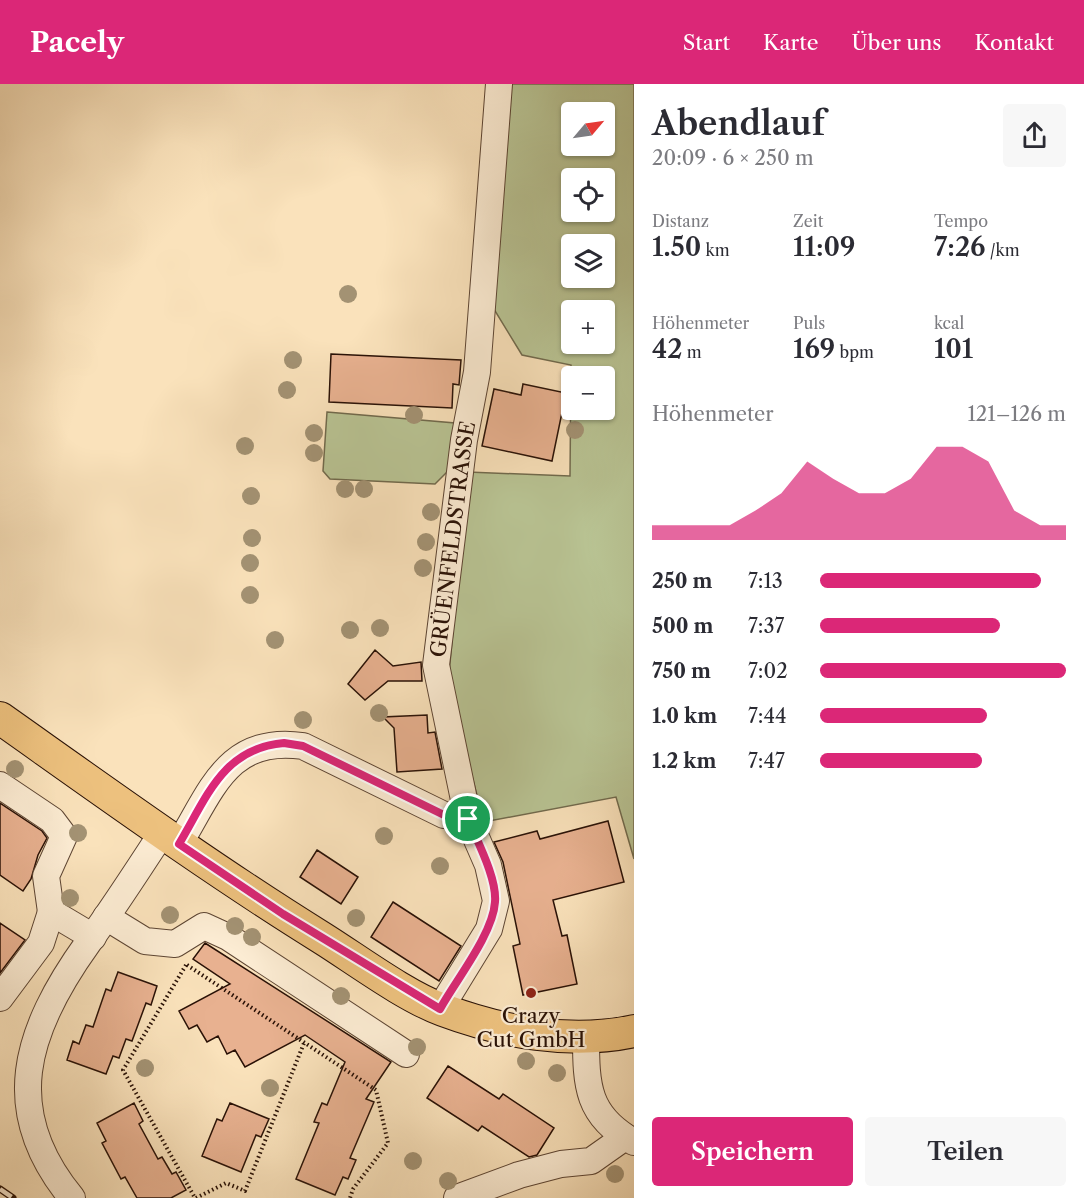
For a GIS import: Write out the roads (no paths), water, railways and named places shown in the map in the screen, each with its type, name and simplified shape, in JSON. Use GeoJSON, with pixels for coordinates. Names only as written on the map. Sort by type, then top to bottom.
{"type":"FeatureCollection","features":[{"type":"Feature","properties":{"kind":"main road"},"geometry":{"type":"LineString","coordinates":[[0,718],[283,914],[440,1009],[485,1024],[532,1034],[586,1036],[634,1031]]}},
{"type":"Feature","properties":{"kind":"street","name":"GRÜENFELDSTRASSE"},"geometry":{"type":"LineString","coordinates":[[440,1009],[489,929],[496,901],[488,866],[468,819],[436,665],[464,440],[477,372],[499,84]]}},
{"type":"Feature","properties":{"kind":"street"},"geometry":{"type":"LineString","coordinates":[[72,1198],[45,1175],[29,1155],[16,1130],[10,1102],[15,1054],[49,995],[99,927],[229,766],[244,753],[264,745],[284,743],[303,746],[444,815],[468,819]]}},
{"type":"Feature","properties":{"kind":"street"},"geometry":{"type":"LineString","coordinates":[[0,785],[52,820],[64,836],[46,876],[51,912],[42,943],[0,998]]}},
{"type":"Feature","properties":{"kind":"street"},"geometry":{"type":"LineString","coordinates":[[51,912],[181,954],[204,927],[228,937],[406,1054]]}},
{"type":"Feature","properties":{"kind":"street"},"geometry":{"type":"LineString","coordinates":[[457,1198],[519,1175],[561,1164],[591,1161],[630,1140],[598,1111],[586,1080],[586,1036]]}},
{"type":"Feature","properties":{"kind":"railway"},"geometry":{"type":"LineString","coordinates":[[0,1189],[13,1198]]}},
{"type":"Feature","properties":{"kind":"place","name":"Crazy Cut GmbH"},"geometry":{"type":"Point","coordinates":[531,993]}}]}
